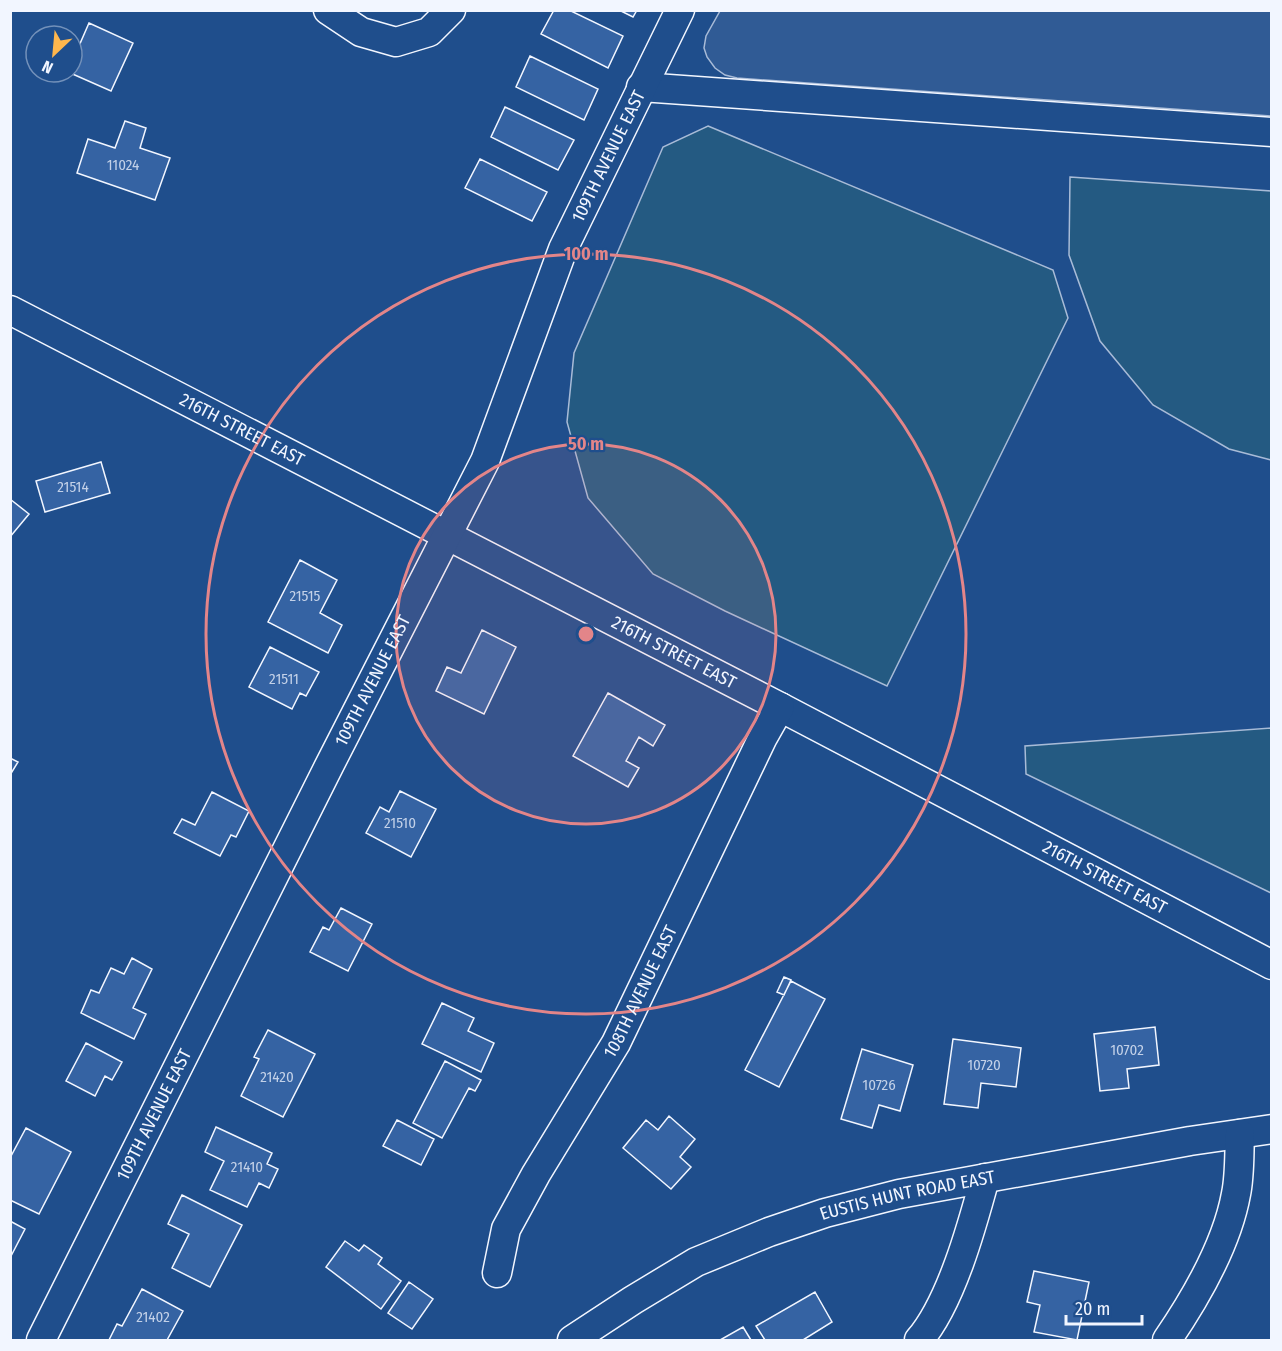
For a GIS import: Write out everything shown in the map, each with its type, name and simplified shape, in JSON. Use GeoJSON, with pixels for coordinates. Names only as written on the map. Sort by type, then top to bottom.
{"type":"FeatureCollection","features":[{"type":"Feature","properties":{"kind":"street"},"geometry":{"type":"LineString","coordinates":[[328,10],[361,32],[396,42],[429,32],[451,10]]}},
{"type":"Feature","properties":{"kind":"street","name":"109TH AVENUE EAST"},"geometry":{"type":"LineString","coordinates":[[41,1341],[493,444],[563,249],[680,10]]}},
{"type":"Feature","properties":{"kind":"street"},"geometry":{"type":"LineString","coordinates":[[641,87],[1272,132]]}},
{"type":"Feature","properties":{"kind":"street","name":"216TH STREET EAST"},"geometry":{"type":"LineString","coordinates":[[10,310],[446,537],[780,707],[1272,965]]}},
{"type":"Feature","properties":{"kind":"street","name":"108TH AVENUE EAST"},"geometry":{"type":"LineString","coordinates":[[497,1273],[506,1229],[536,1174],[616,1042],[763,737],[780,707]]}},
{"type":"Feature","properties":{"kind":"street","name":"EUSTIS HUNT ROAD EAST"},"geometry":{"type":"LineString","coordinates":[[572,1341],[633,1300],[696,1262],[825,1212],[899,1194],[985,1178],[1272,1129]]}},
{"type":"Feature","properties":{"kind":"street"},"geometry":{"type":"LineString","coordinates":[[1167,1341],[1203,1280],[1227,1230],[1236,1193],[1240,1134]]}},
{"type":"Feature","properties":{"kind":"street"},"geometry":{"type":"LineString","coordinates":[[919,1341],[941,1304],[962,1255],[985,1178]]}},
{"type":"Feature","properties":{"kind":"shaded area"},"geometry":{"type":"Polygon","coordinates":[[[720,11],[1271,11],[1271,116],[737,78],[725,75],[715,68],[704,48],[706,36],[720,11]]]}},
{"type":"Feature","properties":{"kind":"shaded area"},"geometry":{"type":"Polygon","coordinates":[[[708,126],[1053,270],[1068,318],[887,686],[725,611],[653,574],[588,498],[567,422],[574,353],[663,147],[708,126]]]}},
{"type":"Feature","properties":{"kind":"shaded area"},"geometry":{"type":"Polygon","coordinates":[[[1070,177],[1271,191],[1271,460],[1229,449],[1153,405],[1100,341],[1069,255],[1070,177]]]}},
{"type":"Feature","properties":{"kind":"shaded area"},"geometry":{"type":"Polygon","coordinates":[[[1271,728],[1271,893],[1026,774],[1025,746],[1271,728]]]}},
{"type":"Feature","properties":{"kind":"building"},"geometry":{"type":"Polygon","coordinates":[[[554,10],[569,10],[623,36],[608,68],[541,34],[554,10]]]}},
{"type":"Feature","properties":{"kind":"building"},"geometry":{"type":"Polygon","coordinates":[[[619,10],[637,10],[633,17],[619,10]]]}},
{"type":"Feature","properties":{"kind":"building"},"geometry":{"type":"Polygon","coordinates":[[[89,23],[133,43],[111,91],[84,79],[84,34],[89,23]]]}},
{"type":"Feature","properties":{"kind":"building"},"geometry":{"type":"Polygon","coordinates":[[[530,56],[598,89],[584,120],[516,87],[530,56]]]}},
{"type":"Feature","properties":{"kind":"building"},"geometry":{"type":"Polygon","coordinates":[[[505,107],[574,140],[558,170],[491,137],[505,107]]]}},
{"type":"Feature","properties":{"kind":"building"},"geometry":{"type":"Polygon","coordinates":[[[125,121],[146,128],[140,148],[170,158],[155,200],[77,173],[88,139],[115,148],[125,121]]]}},
{"type":"Feature","properties":{"kind":"building"},"geometry":{"type":"Polygon","coordinates":[[[480,159],[547,192],[532,221],[465,188],[480,159]]]}},
{"type":"Feature","properties":{"kind":"building"},"geometry":{"type":"Polygon","coordinates":[[[101,462],[110,493],[45,512],[36,481],[101,462]]]}},
{"type":"Feature","properties":{"kind":"building"},"geometry":{"type":"Polygon","coordinates":[[[10,499],[29,514],[10,537],[10,499]]]}},
{"type":"Feature","properties":{"kind":"building"},"geometry":{"type":"Polygon","coordinates":[[[300,560],[337,580],[320,613],[342,625],[328,653],[268,622],[300,560]]]}},
{"type":"Feature","properties":{"kind":"building"},"geometry":{"type":"Polygon","coordinates":[[[482,630],[516,647],[484,714],[436,691],[447,667],[461,673],[482,630]]]}},
{"type":"Feature","properties":{"kind":"building"},"geometry":{"type":"Polygon","coordinates":[[[270,647],[319,672],[306,696],[300,693],[292,709],[249,687],[270,647]]]}},
{"type":"Feature","properties":{"kind":"building"},"geometry":{"type":"Polygon","coordinates":[[[608,693],[665,725],[653,746],[639,737],[626,761],[639,768],[628,787],[573,756],[608,693]]]}},
{"type":"Feature","properties":{"kind":"building"},"geometry":{"type":"Polygon","coordinates":[[[10,758],[18,762],[10,775],[10,758]]]}},
{"type":"Feature","properties":{"kind":"building"},"geometry":{"type":"Polygon","coordinates":[[[400,791],[436,809],[411,857],[366,833],[380,807],[389,812],[400,791]]]}},
{"type":"Feature","properties":{"kind":"building"},"geometry":{"type":"Polygon","coordinates":[[[212,792],[249,811],[236,837],[231,835],[220,856],[174,833],[182,819],[195,825],[212,792]]]}},
{"type":"Feature","properties":{"kind":"building"},"geometry":{"type":"Polygon","coordinates":[[[341,908],[372,924],[348,971],[310,952],[323,927],[329,930],[341,908]]]}},
{"type":"Feature","properties":{"kind":"building"},"geometry":{"type":"Polygon","coordinates":[[[132,958],[152,969],[133,1008],[146,1014],[134,1039],[81,1013],[91,990],[99,993],[111,968],[124,974],[132,958]]]}},
{"type":"Feature","properties":{"kind":"building"},"geometry":{"type":"Polygon","coordinates":[[[784,977],[791,980],[784,995],[777,992],[784,977]]]}},
{"type":"Feature","properties":{"kind":"building"},"geometry":{"type":"Polygon","coordinates":[[[791,981],[825,999],[779,1087],[745,1070],[791,981]]]}},
{"type":"Feature","properties":{"kind":"building"},"geometry":{"type":"Polygon","coordinates":[[[442,1003],[474,1018],[468,1031],[494,1043],[481,1072],[422,1044],[442,1003]]]}},
{"type":"Feature","properties":{"kind":"building"},"geometry":{"type":"Polygon","coordinates":[[[1155,1027],[1159,1065],[1127,1069],[1129,1088],[1100,1091],[1094,1034],[1155,1027]]]}},
{"type":"Feature","properties":{"kind":"building"},"geometry":{"type":"Polygon","coordinates":[[[268,1030],[315,1054],[283,1117],[241,1096],[259,1059],[254,1057],[268,1030]]]}},
{"type":"Feature","properties":{"kind":"building"},"geometry":{"type":"Polygon","coordinates":[[[953,1039],[1021,1048],[1016,1087],[981,1083],[978,1108],[944,1104],[953,1039]]]}},
{"type":"Feature","properties":{"kind":"building"},"geometry":{"type":"Polygon","coordinates":[[[86,1043],[122,1062],[112,1080],[105,1076],[95,1096],[66,1081],[86,1043]]]}},
{"type":"Feature","properties":{"kind":"building"},"geometry":{"type":"Polygon","coordinates":[[[862,1049],[913,1065],[900,1111],[879,1105],[872,1128],[841,1119],[862,1049]]]}},
{"type":"Feature","properties":{"kind":"building"},"geometry":{"type":"Polygon","coordinates":[[[445,1061],[481,1080],[475,1091],[469,1088],[442,1138],[413,1123],[445,1061]]]}},
{"type":"Feature","properties":{"kind":"building"},"geometry":{"type":"Polygon","coordinates":[[[669,1116],[695,1139],[680,1157],[691,1167],[671,1189],[623,1148],[646,1120],[658,1130],[669,1116]]]}},
{"type":"Feature","properties":{"kind":"building"},"geometry":{"type":"Polygon","coordinates":[[[397,1120],[434,1139],[421,1165],[383,1146],[397,1120]]]}},
{"type":"Feature","properties":{"kind":"building"},"geometry":{"type":"Polygon","coordinates":[[[216,1127],[272,1153],[267,1164],[278,1169],[269,1188],[259,1183],[247,1207],[210,1190],[224,1161],[205,1152],[216,1127]]]}},
{"type":"Feature","properties":{"kind":"building"},"geometry":{"type":"Polygon","coordinates":[[[26,1128],[71,1152],[39,1214],[10,1200],[10,1158],[26,1128]]]}},
{"type":"Feature","properties":{"kind":"building"},"geometry":{"type":"Polygon","coordinates":[[[182,1195],[242,1225],[210,1287],[172,1268],[189,1234],[168,1224],[182,1195]]]}},
{"type":"Feature","properties":{"kind":"building"},"geometry":{"type":"Polygon","coordinates":[[[10,1221],[25,1229],[10,1258],[10,1221]]]}},
{"type":"Feature","properties":{"kind":"building"},"geometry":{"type":"Polygon","coordinates":[[[345,1241],[359,1251],[364,1245],[382,1258],[378,1264],[401,1281],[381,1309],[326,1267],[345,1241]]]}},
{"type":"Feature","properties":{"kind":"building"},"geometry":{"type":"Polygon","coordinates":[[[1034,1271],[1089,1282],[1077,1340],[1034,1332],[1040,1305],[1027,1302],[1034,1271]]]}},
{"type":"Feature","properties":{"kind":"building"},"geometry":{"type":"Polygon","coordinates":[[[409,1282],[433,1299],[412,1329],[388,1313],[409,1282]]]}},
{"type":"Feature","properties":{"kind":"building"},"geometry":{"type":"Polygon","coordinates":[[[142,1289],[183,1311],[167,1340],[109,1340],[117,1324],[122,1326],[142,1289]]]}},
{"type":"Feature","properties":{"kind":"building"},"geometry":{"type":"Polygon","coordinates":[[[815,1292],[832,1322],[803,1340],[765,1340],[756,1326],[815,1292]]]}},
{"type":"Feature","properties":{"kind":"building"},"geometry":{"type":"Polygon","coordinates":[[[743,1327],[751,1340],[720,1340],[743,1327]]]}}]}
